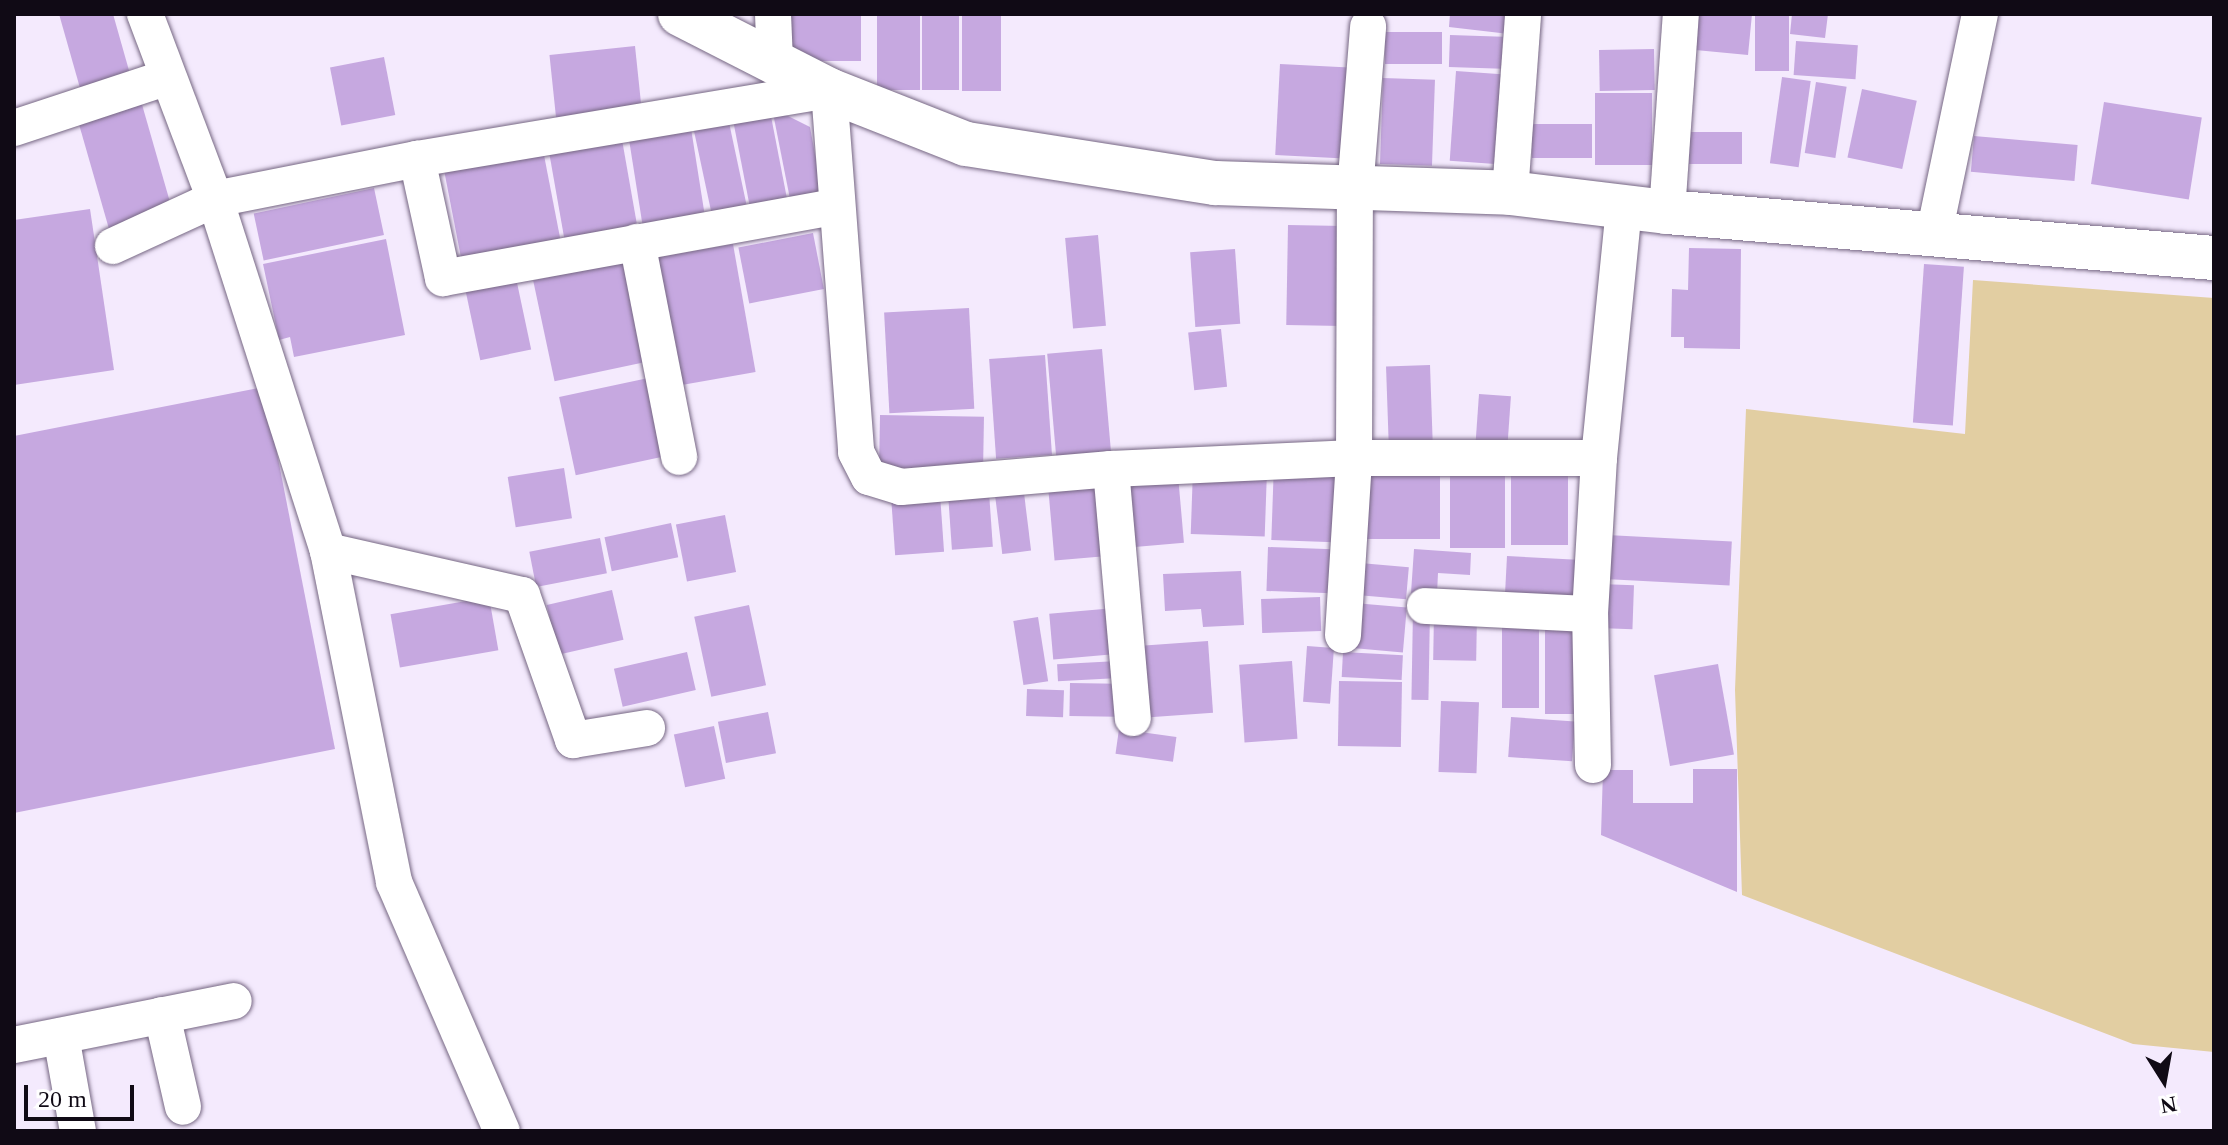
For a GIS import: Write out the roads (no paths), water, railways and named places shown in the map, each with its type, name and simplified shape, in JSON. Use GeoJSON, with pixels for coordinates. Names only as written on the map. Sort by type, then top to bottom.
{"type":"FeatureCollection","features":[{"type":"Feature","properties":{"kind":"street"},"geometry":{"type":"LineString","coordinates":[[145,14],[215,199],[328,551],[394,882],[502,1131]]}},
{"type":"Feature","properties":{"kind":"street"},"geometry":{"type":"LineString","coordinates":[[680,14],[829,90],[966,144],[1215,183],[1510,193],[1667,212],[2214,258]]}},
{"type":"Feature","properties":{"kind":"street"},"geometry":{"type":"LineString","coordinates":[[773,14],[775,62]]}},
{"type":"Feature","properties":{"kind":"street"},"geometry":{"type":"LineString","coordinates":[[1510,193],[1523,14]]}},
{"type":"Feature","properties":{"kind":"street"},"geometry":{"type":"LineString","coordinates":[[1667,212],[1681,14]]}},
{"type":"Feature","properties":{"kind":"street"},"geometry":{"type":"LineString","coordinates":[[1934,234],[1980,14]]}},
{"type":"Feature","properties":{"kind":"street"},"geometry":{"type":"LineString","coordinates":[[1343,635],[1354,458],[1355,190],[1368,27]]}},
{"type":"Feature","properties":{"kind":"street"},"geometry":{"type":"LineString","coordinates":[[14,128],[168,77]]}},
{"type":"Feature","properties":{"kind":"street"},"geometry":{"type":"LineString","coordinates":[[113,246],[215,199],[417,159],[829,90]]}},
{"type":"Feature","properties":{"kind":"street"},"geometry":{"type":"LineString","coordinates":[[829,90],[835,207],[856,452],[869,477],[901,487],[1111,469],[1354,458],[1599,458]]}},
{"type":"Feature","properties":{"kind":"street"},"geometry":{"type":"LineString","coordinates":[[417,159],[443,278],[835,207]]}},
{"type":"Feature","properties":{"kind":"street"},"geometry":{"type":"LineString","coordinates":[[1593,765],[1590,614],[1599,458],[1624,207]]}},
{"type":"Feature","properties":{"kind":"street"},"geometry":{"type":"LineString","coordinates":[[637,242],[679,457]]}},
{"type":"Feature","properties":{"kind":"street"},"geometry":{"type":"LineString","coordinates":[[1111,469],[1133,718]]}},
{"type":"Feature","properties":{"kind":"street"},"geometry":{"type":"LineString","coordinates":[[328,551],[522,595],[573,740],[647,728]]}},
{"type":"Feature","properties":{"kind":"street"},"geometry":{"type":"LineString","coordinates":[[1425,606],[1590,614]]}},
{"type":"Feature","properties":{"kind":"street"},"geometry":{"type":"LineString","coordinates":[[14,1045],[234,1001]]}},
{"type":"Feature","properties":{"kind":"street"},"geometry":{"type":"LineString","coordinates":[[162,1015],[183,1107]]}},
{"type":"Feature","properties":{"kind":"street"},"geometry":{"type":"LineString","coordinates":[[61,1036],[78,1131]]}}]}
